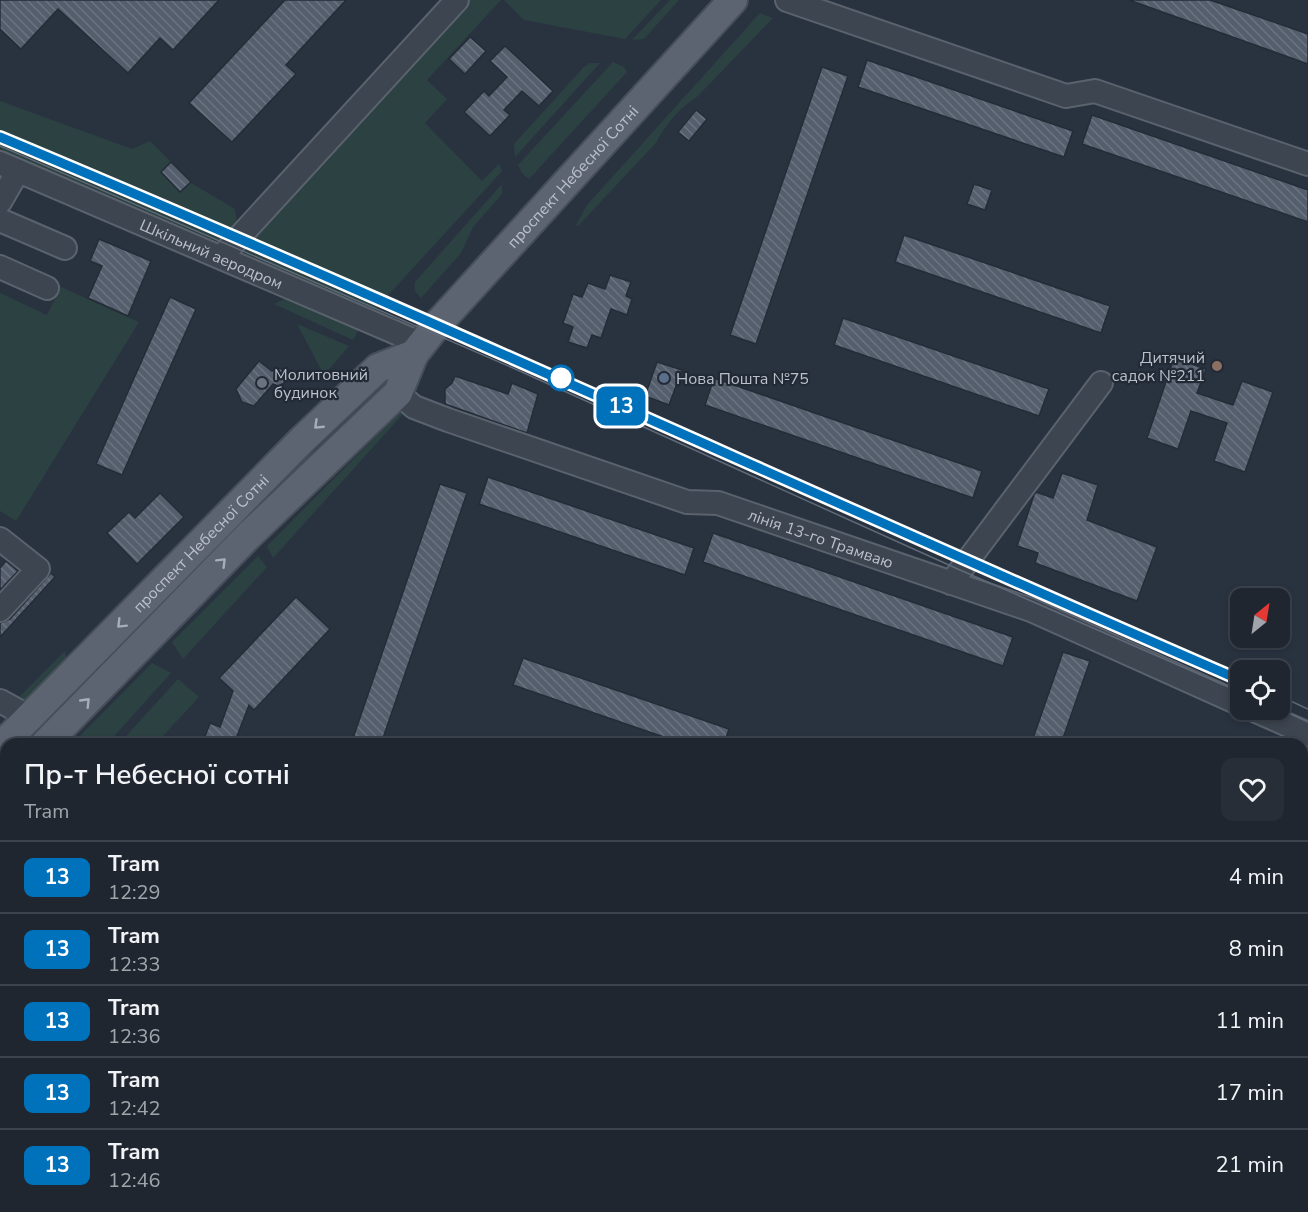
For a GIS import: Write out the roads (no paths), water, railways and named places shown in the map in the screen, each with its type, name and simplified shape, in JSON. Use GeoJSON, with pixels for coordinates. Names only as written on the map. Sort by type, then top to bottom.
{"type":"FeatureCollection","features":[{"type":"Feature","properties":{"kind":"main road","name":"проспект Небесної Сотні"},"geometry":{"type":"LineString","coordinates":[[51,738],[248,536],[398,393],[418,349],[733,0]]}},
{"type":"Feature","properties":{"kind":"main road","name":"проспект Небесної Сотні"},"geometry":{"type":"LineString","coordinates":[[9,738],[302,440],[378,368],[418,349]]}},
{"type":"Feature","properties":{"kind":"street"},"geometry":{"type":"LineString","coordinates":[[221,258],[457,0]]}},
{"type":"Feature","properties":{"kind":"street"},"geometry":{"type":"LineString","coordinates":[[787,0],[1066,96],[1095,91],[1308,164]]}},
{"type":"Feature","properties":{"kind":"street"},"geometry":{"type":"LineString","coordinates":[[0,202],[9,167]]}},
{"type":"Feature","properties":{"kind":"street","name":"Шкільний аеродром"},"geometry":{"type":"LineString","coordinates":[[9,167],[221,258],[418,349]]}},
{"type":"Feature","properties":{"kind":"street"},"geometry":{"type":"LineString","coordinates":[[0,220],[65,248]]}},
{"type":"Feature","properties":{"kind":"street"},"geometry":{"type":"LineString","coordinates":[[0,267],[46,288]]}},
{"type":"Feature","properties":{"kind":"street"},"geometry":{"type":"LineString","coordinates":[[951,583],[1101,383]]}},
{"type":"Feature","properties":{"kind":"street","name":"лінія 13-го Трамваю"},"geometry":{"type":"LineString","coordinates":[[398,393],[414,407],[687,502],[718,503],[1031,610],[1230,700]]}},
{"type":"Feature","properties":{"kind":"street"},"geometry":{"type":"LineString","coordinates":[[0,610],[38,569],[3,547]]}},
{"type":"Feature","properties":{"kind":"street"},"geometry":{"type":"LineString","coordinates":[[0,701],[29,717]]}},
{"type":"Feature","properties":{"kind":"street"},"geometry":{"type":"LineString","coordinates":[[1276,720],[1308,734]]}},
{"type":"Feature","properties":{"kind":"tram line","name":"13"},"geometry":{"type":"LineString","coordinates":[[0,137],[238,238],[436,326],[523,361],[967,561],[1230,676]]}},
{"type":"Feature","properties":{"kind":"tram line"},"geometry":{"type":"LineString","coordinates":[[0,146],[513,368],[960,570],[1230,688]]}},
{"type":"Feature","properties":{"kind":"tram line"},"geometry":{"type":"LineString","coordinates":[[106,182],[1230,675]]}},
{"type":"Feature","properties":{"kind":"tram line"},"geometry":{"type":"LineString","coordinates":[[1290,701],[1308,709]]}},
{"type":"Feature","properties":{"kind":"tram line"},"geometry":{"type":"LineString","coordinates":[[1290,714],[1308,722]]}},
{"type":"Feature","properties":{"kind":"place","name":"Дитячий садок №211"},"geometry":{"type":"Point","coordinates":[1217,366]}},
{"type":"Feature","properties":{"kind":"place","name":"Нова Пошта №75"},"geometry":{"type":"Point","coordinates":[664,378]}},
{"type":"Feature","properties":{"kind":"place","name":"Молитовний будинок"},"geometry":{"type":"Point","coordinates":[262,383]}}]}
